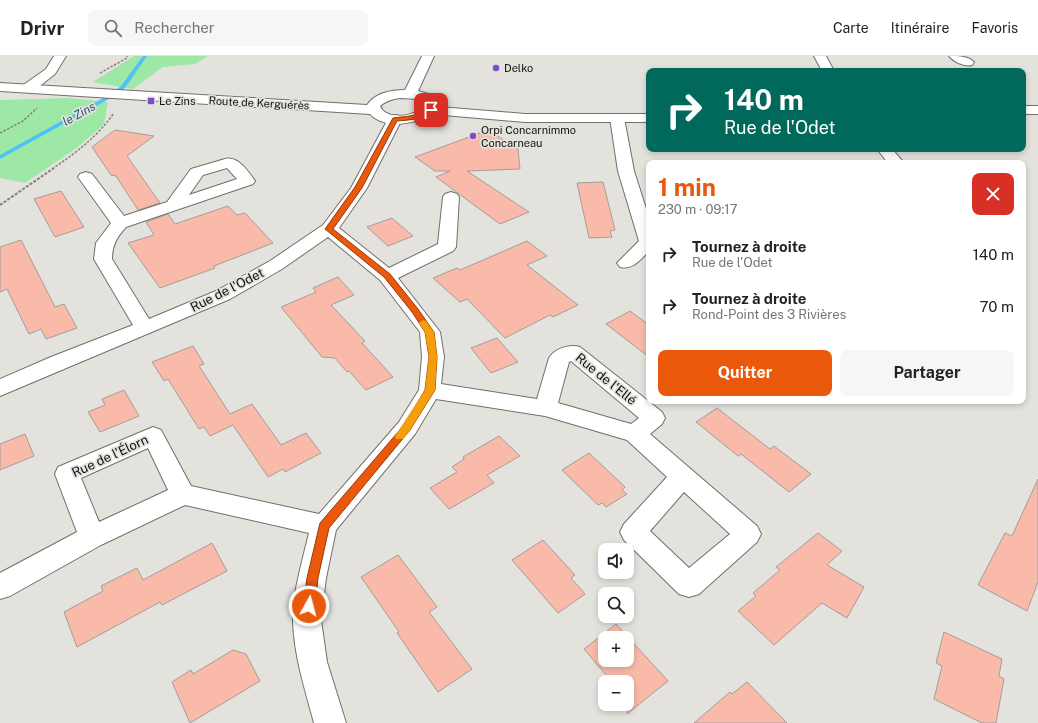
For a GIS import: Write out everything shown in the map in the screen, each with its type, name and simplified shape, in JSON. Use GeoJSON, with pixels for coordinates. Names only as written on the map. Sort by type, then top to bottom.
{"type":"FeatureCollection","features":[{"type":"Feature","properties":{"kind":"street"},"geometry":{"type":"LineString","coordinates":[[26,89],[52,71],[60,56]]}},
{"type":"Feature","properties":{"kind":"street"},"geometry":{"type":"LineString","coordinates":[[410,94],[428,56]]}},
{"type":"Feature","properties":{"kind":"street"},"geometry":{"type":"LineString","coordinates":[[820,56],[826,68]]}},
{"type":"Feature","properties":{"kind":"street"},"geometry":{"type":"LineString","coordinates":[[956,56],[968,62]]}},
{"type":"Feature","properties":{"kind":"street","name":"Route de Kerguérès"},"geometry":{"type":"LineString","coordinates":[[0,87],[374,110]]}},
{"type":"Feature","properties":{"kind":"street"},"geometry":{"type":"LineString","coordinates":[[400,94],[410,94],[426,97],[433,105],[431,110],[413,118],[395,119],[381,116],[374,110],[374,106],[383,98],[400,94]]}},
{"type":"Feature","properties":{"kind":"street"},"geometry":{"type":"LineString","coordinates":[[431,110],[525,118],[646,118]]}},
{"type":"Feature","properties":{"kind":"street"},"geometry":{"type":"LineString","coordinates":[[1026,110],[1038,110]]}},
{"type":"Feature","properties":{"kind":"street"},"geometry":{"type":"LineString","coordinates":[[617,118],[626,171],[646,236]]}},
{"type":"Feature","properties":{"kind":"street","name":"Rue de l'Odet"},"geometry":{"type":"LineString","coordinates":[[0,388],[58,362],[145,328],[223,295],[276,265],[329,229],[359,188],[395,119]]}},
{"type":"Feature","properties":{"kind":"street"},"geometry":{"type":"LineString","coordinates":[[887,152],[893,160]]}},
{"type":"Feature","properties":{"kind":"street"},"geometry":{"type":"LineString","coordinates":[[86,177],[120,223]]}},
{"type":"Feature","properties":{"kind":"street"},"geometry":{"type":"LineString","coordinates":[[387,276],[447,247],[451,197]]}},
{"type":"Feature","properties":{"kind":"street"},"geometry":{"type":"LineString","coordinates":[[145,328],[103,259],[102,248],[107,238],[120,223],[173,205]]}},
{"type":"Feature","properties":{"kind":"street"},"geometry":{"type":"LineString","coordinates":[[329,229],[387,276],[430,332],[433,357],[430,390],[407,428],[324,526],[312,578],[307,620],[312,662],[330,723]]}},
{"type":"Feature","properties":{"kind":"street"},"geometry":{"type":"LineString","coordinates":[[626,263],[646,244]]}},
{"type":"Feature","properties":{"kind":"street","name":"Rue de l'Ellé"},"geometry":{"type":"LineString","coordinates":[[545,408],[560,358],[573,352],[654,418],[635,434]]}},
{"type":"Feature","properties":{"kind":"street"},"geometry":{"type":"LineString","coordinates":[[430,390],[545,408],[635,434],[682,477]]}},
{"type":"Feature","properties":{"kind":"street","name":"Rue de l'Élorn"},"geometry":{"type":"LineString","coordinates":[[92,537],[67,474],[153,436],[183,494]]}},
{"type":"Feature","properties":{"kind":"street"},"geometry":{"type":"LineString","coordinates":[[0,587],[92,537],[183,494],[324,526]]}},
{"type":"Feature","properties":{"kind":"path"},"geometry":{"type":"LineString","coordinates":[[0,133],[23,121],[38,107]]}},
{"type":"Feature","properties":{"kind":"path"},"geometry":{"type":"LineString","coordinates":[[0,205],[83,148],[102,130],[115,112],[112,108]]}},
{"type":"Feature","properties":{"kind":"green space"},"geometry":{"type":"Polygon","coordinates":[[[134,56],[208,56],[195,64],[163,67],[133,89],[93,82],[134,56]]]}},
{"type":"Feature","properties":{"kind":"green space"},"geometry":{"type":"Polygon","coordinates":[[[67,98],[108,102],[104,124],[78,147],[25,183],[0,178],[0,100],[67,98]]]}},
{"type":"Feature","properties":{"kind":"building"},"geometry":{"type":"Polygon","coordinates":[[[115,130],[154,136],[127,156],[160,203],[138,210],[116,176],[111,175],[92,147],[115,130]]]}},
{"type":"Feature","properties":{"kind":"building"},"geometry":{"type":"Polygon","coordinates":[[[488,130],[518,149],[520,169],[467,171],[529,212],[500,224],[436,177],[450,171],[435,171],[415,157],[488,130]]]}},
{"type":"Feature","properties":{"kind":"building"},"geometry":{"type":"Polygon","coordinates":[[[603,182],[615,230],[610,231],[612,237],[589,238],[577,183],[603,182]]]}},
{"type":"Feature","properties":{"kind":"building"},"geometry":{"type":"Polygon","coordinates":[[[61,191],[84,227],[55,237],[34,199],[61,191]]]}},
{"type":"Feature","properties":{"kind":"building"},"geometry":{"type":"Polygon","coordinates":[[[228,206],[237,215],[245,213],[273,243],[214,266],[215,268],[160,288],[128,243],[154,235],[146,222],[168,214],[175,224],[228,206]]]}},
{"type":"Feature","properties":{"kind":"building"},"geometry":{"type":"Polygon","coordinates":[[[392,218],[413,236],[388,246],[367,227],[392,218]]]}},
{"type":"Feature","properties":{"kind":"building"},"geometry":{"type":"Polygon","coordinates":[[[21,240],[55,307],[64,304],[77,328],[46,339],[41,329],[29,334],[7,289],[0,292],[0,247],[21,240]]]}},
{"type":"Feature","properties":{"kind":"building"},"geometry":{"type":"Polygon","coordinates":[[[527,241],[547,256],[527,265],[578,305],[553,317],[550,315],[505,338],[467,299],[460,302],[433,278],[457,268],[460,270],[527,241]]]}},
{"type":"Feature","properties":{"kind":"building"},"geometry":{"type":"Polygon","coordinates":[[[338,277],[354,295],[331,305],[365,341],[362,343],[393,377],[366,390],[335,358],[322,357],[281,307],[316,292],[313,288],[338,277]]]}},
{"type":"Feature","properties":{"kind":"building"},"geometry":{"type":"Polygon","coordinates":[[[630,311],[646,323],[646,355],[606,324],[630,311]]]}},
{"type":"Feature","properties":{"kind":"building"},"geometry":{"type":"Polygon","coordinates":[[[497,338],[518,362],[491,373],[471,348],[497,338]]]}},
{"type":"Feature","properties":{"kind":"building"},"geometry":{"type":"Polygon","coordinates":[[[193,346],[204,364],[199,366],[230,414],[252,404],[281,445],[306,433],[321,453],[285,472],[283,469],[268,477],[233,425],[210,436],[204,427],[199,429],[168,379],[164,381],[152,362],[193,346]]]}},
{"type":"Feature","properties":{"kind":"building"},"geometry":{"type":"Polygon","coordinates":[[[124,390],[139,416],[100,432],[88,412],[105,405],[102,399],[124,390]]]}},
{"type":"Feature","properties":{"kind":"building"},"geometry":{"type":"Polygon","coordinates":[[[717,408],[770,449],[774,446],[811,474],[789,492],[741,454],[738,456],[696,422],[717,408]]]}},
{"type":"Feature","properties":{"kind":"building"},"geometry":{"type":"Polygon","coordinates":[[[25,434],[34,456],[0,470],[0,444],[25,434]]]}},
{"type":"Feature","properties":{"kind":"building"},"geometry":{"type":"Polygon","coordinates":[[[499,436],[520,456],[487,475],[494,483],[449,509],[430,488],[457,472],[452,467],[464,459],[463,457],[499,436]]]}},
{"type":"Feature","properties":{"kind":"building"},"geometry":{"type":"Polygon","coordinates":[[[589,453],[625,487],[622,490],[627,494],[606,507],[602,503],[598,505],[562,470],[589,453]]]}},
{"type":"Feature","properties":{"kind":"building"},"geometry":{"type":"Polygon","coordinates":[[[1038,479],[1038,582],[1027,611],[978,585],[1005,533],[1012,536],[1038,479]]]}},
{"type":"Feature","properties":{"kind":"building"},"geometry":{"type":"Polygon","coordinates":[[[818,533],[842,551],[827,565],[864,587],[847,618],[822,603],[774,645],[738,611],[756,596],[753,593],[780,570],[776,567],[818,533]]]}},
{"type":"Feature","properties":{"kind":"building"},"geometry":{"type":"Polygon","coordinates":[[[543,540],[575,575],[571,578],[585,594],[558,613],[512,560],[543,540]]]}},
{"type":"Feature","properties":{"kind":"building"},"geometry":{"type":"Polygon","coordinates":[[[212,543],[227,571],[162,605],[160,602],[77,647],[64,612],[103,591],[101,586],[137,568],[143,580],[212,543]]]}},
{"type":"Feature","properties":{"kind":"building"},"geometry":{"type":"Polygon","coordinates":[[[398,555],[437,607],[429,612],[472,669],[438,692],[397,633],[399,632],[361,577],[398,555]]]}},
{"type":"Feature","properties":{"kind":"building"},"geometry":{"type":"Polygon","coordinates":[[[616,624],[622,631],[607,631],[616,624]]]}},
{"type":"Feature","properties":{"kind":"building"},"geometry":{"type":"Polygon","coordinates":[[[944,632],[1002,659],[999,676],[1004,679],[996,723],[982,723],[934,699],[942,666],[936,663],[944,632]]]}},
{"type":"Feature","properties":{"kind":"building"},"geometry":{"type":"Polygon","coordinates":[[[598,638],[598,666],[584,649],[598,638]]]}},
{"type":"Feature","properties":{"kind":"building"},"geometry":{"type":"Polygon","coordinates":[[[634,644],[668,681],[634,708],[634,675],[606,675],[599,667],[634,667],[634,644]]]}},
{"type":"Feature","properties":{"kind":"building"},"geometry":{"type":"Polygon","coordinates":[[[233,650],[246,654],[260,681],[190,723],[172,682],[191,670],[193,674],[233,650]]]}},
{"type":"Feature","properties":{"kind":"building"},"geometry":{"type":"Polygon","coordinates":[[[747,682],[787,723],[694,723],[730,692],[732,694],[747,682]]]}},
{"type":"Feature","properties":{"kind":"waterway","name":"le Zins"},"geometry":{"type":"LineString","coordinates":[[0,157],[114,94],[123,87],[145,56]]}},
{"type":"Feature","properties":{"kind":"slow traffic"},"geometry":{"type":"LineString","coordinates":[[400,436],[407,428],[430,390],[433,357],[430,332],[423,323]]}},
{"type":"Feature","properties":{"kind":"place","name":"Delko"},"geometry":{"type":"Point","coordinates":[496,68]}},
{"type":"Feature","properties":{"kind":"place","name":"Le Zins"},"geometry":{"type":"Point","coordinates":[151,101]}},
{"type":"Feature","properties":{"kind":"place","name":"Orpi Concarnimmo Concarneau"},"geometry":{"type":"Point","coordinates":[473,136]}},
{"type":"Feature","properties":{"kind":"route"},"geometry":{"type":"LineString","coordinates":[[309,606],[312,578],[324,526],[407,428],[430,390],[433,357],[430,332],[387,276],[329,229],[359,188],[395,119],[413,118],[431,110]]}}]}
